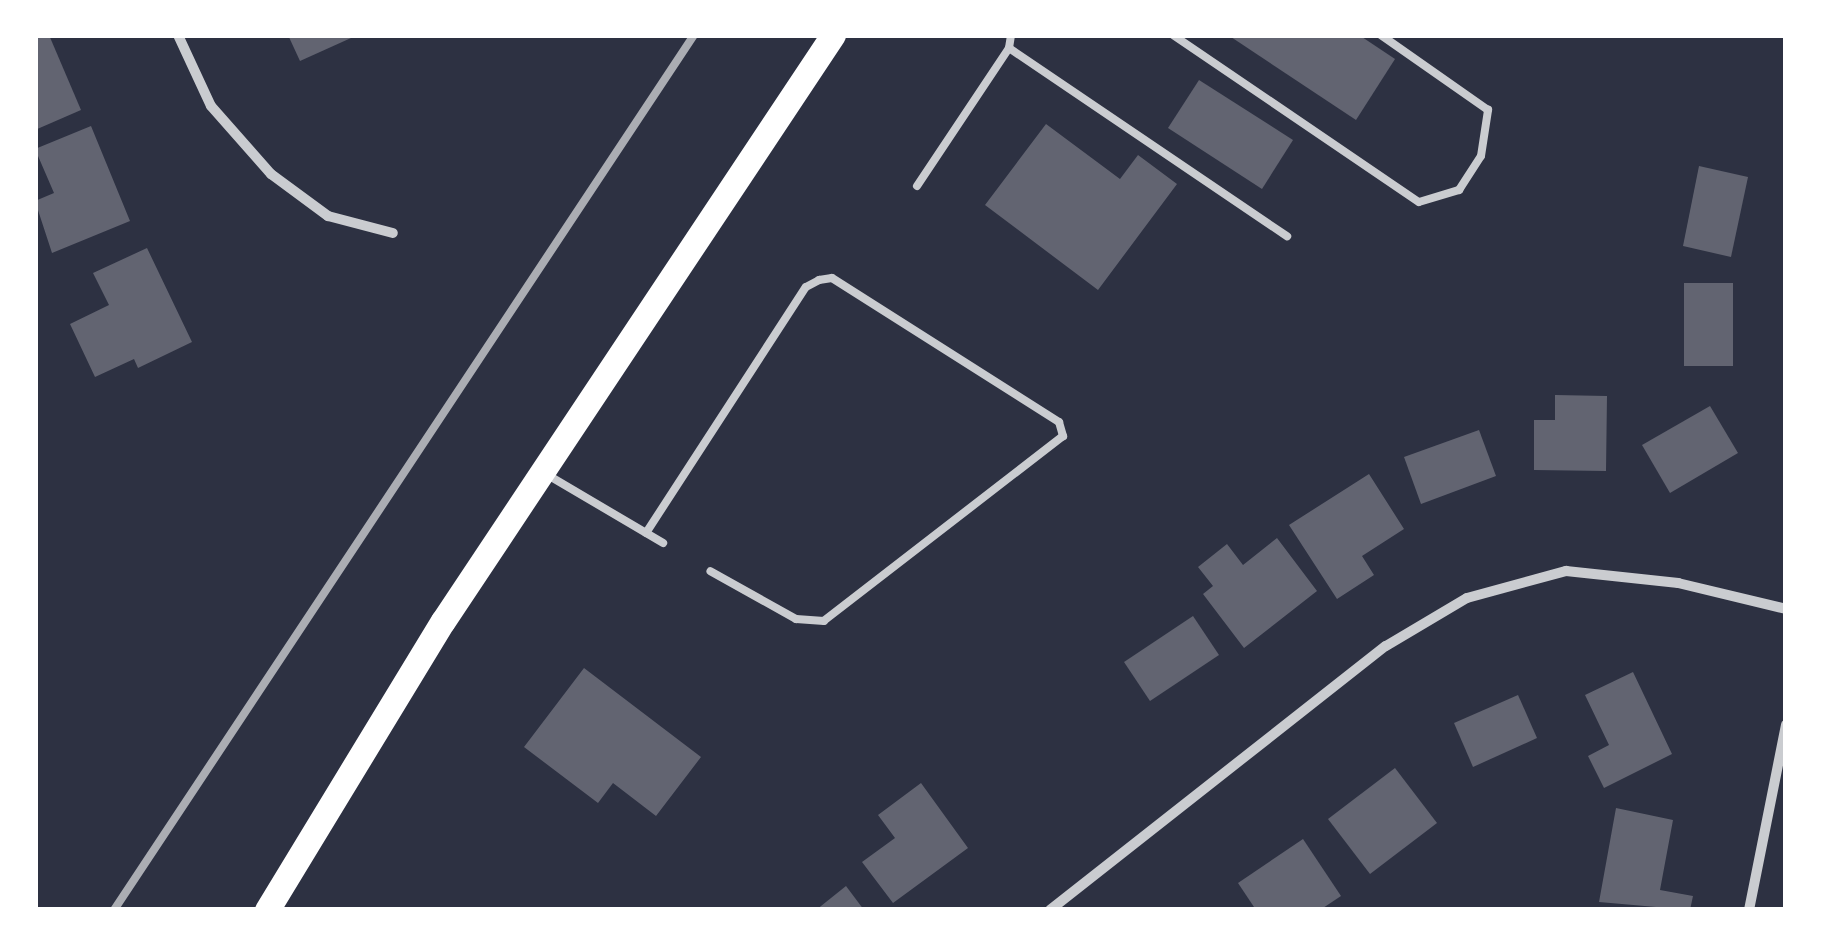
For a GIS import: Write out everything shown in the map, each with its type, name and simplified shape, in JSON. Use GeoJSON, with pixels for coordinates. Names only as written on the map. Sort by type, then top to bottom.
{"type":"FeatureCollection","features":[{"type":"Feature","properties":{"kind":"main road"},"geometry":{"type":"LineString","coordinates":[[267,910],[542,471],[833,35]]}},
{"type":"Feature","properties":{"kind":"street"},"geometry":{"type":"LineString","coordinates":[[178,35],[211,106],[271,174],[338,221],[393,233]]}},
{"type":"Feature","properties":{"kind":"street"},"geometry":{"type":"LineString","coordinates":[[1050,910],[1386,646],[1468,598],[1566,571],[1678,583],[1786,609]]}},
{"type":"Feature","properties":{"kind":"street"},"geometry":{"type":"LineString","coordinates":[[1749,910],[1786,725]]}},
{"type":"Feature","properties":{"kind":"lane"},"geometry":{"type":"LineString","coordinates":[[917,186],[1009,48],[1011,35]]}},
{"type":"Feature","properties":{"kind":"lane"},"geometry":{"type":"LineString","coordinates":[[1173,35],[1419,202],[1459,190],[1481,156],[1488,110],[1381,35]]}},
{"type":"Feature","properties":{"kind":"lane"},"geometry":{"type":"LineString","coordinates":[[1009,48],[1287,236]]}},
{"type":"Feature","properties":{"kind":"lane"},"geometry":{"type":"LineString","coordinates":[[646,533],[806,287],[819,280],[832,278],[1059,422],[1063,436],[824,621],[796,618],[710,571]]}},
{"type":"Feature","properties":{"kind":"lane"},"geometry":{"type":"LineString","coordinates":[[542,471],[664,543]]}},
{"type":"Feature","properties":{"kind":"building"},"geometry":{"type":"Polygon","coordinates":[[[35,35],[49,35],[81,110],[35,130],[35,35]]]}},
{"type":"Feature","properties":{"kind":"building"},"geometry":{"type":"Polygon","coordinates":[[[288,35],[350,35],[351,38],[300,61],[288,35]]]}},
{"type":"Feature","properties":{"kind":"building"},"geometry":{"type":"Polygon","coordinates":[[[1228,35],[1359,35],[1395,59],[1356,120],[1228,35]]]}},
{"type":"Feature","properties":{"kind":"building"},"geometry":{"type":"Polygon","coordinates":[[[1199,80],[1293,140],[1262,189],[1168,128],[1199,80]]]}},
{"type":"Feature","properties":{"kind":"building"},"geometry":{"type":"Polygon","coordinates":[[[1046,124],[1120,179],[1138,155],[1177,184],[1098,290],[985,205],[1046,124]]]}},
{"type":"Feature","properties":{"kind":"building"},"geometry":{"type":"Polygon","coordinates":[[[91,126],[130,221],[52,253],[35,201],[54,193],[35,149],[91,126]]]}},
{"type":"Feature","properties":{"kind":"building"},"geometry":{"type":"Polygon","coordinates":[[[1699,166],[1748,177],[1731,257],[1683,246],[1699,166]]]}},
{"type":"Feature","properties":{"kind":"building"},"geometry":{"type":"Polygon","coordinates":[[[147,248],[192,342],[138,368],[134,359],[95,377],[70,324],[109,305],[93,273],[147,248]]]}},
{"type":"Feature","properties":{"kind":"building"},"geometry":{"type":"Polygon","coordinates":[[[1684,283],[1733,283],[1733,366],[1684,366],[1684,283]]]}},
{"type":"Feature","properties":{"kind":"building"},"geometry":{"type":"Polygon","coordinates":[[[1555,395],[1607,396],[1606,471],[1534,470],[1534,420],[1555,420],[1555,395]]]}},
{"type":"Feature","properties":{"kind":"building"},"geometry":{"type":"Polygon","coordinates":[[[1710,406],[1738,453],[1670,493],[1642,445],[1710,406]]]}},
{"type":"Feature","properties":{"kind":"building"},"geometry":{"type":"Polygon","coordinates":[[[1479,430],[1496,476],[1421,504],[1404,457],[1479,430]]]}},
{"type":"Feature","properties":{"kind":"building"},"geometry":{"type":"Polygon","coordinates":[[[1369,474],[1404,529],[1362,556],[1374,575],[1337,599],[1289,525],[1369,474]]]}},
{"type":"Feature","properties":{"kind":"building"},"geometry":{"type":"Polygon","coordinates":[[[1277,538],[1317,591],[1244,648],[1203,594],[1213,586],[1198,567],[1227,544],[1243,565],[1277,538]]]}},
{"type":"Feature","properties":{"kind":"building"},"geometry":{"type":"Polygon","coordinates":[[[1193,616],[1219,655],[1150,701],[1124,662],[1193,616]]]}},
{"type":"Feature","properties":{"kind":"building"},"geometry":{"type":"Polygon","coordinates":[[[584,668],[701,757],[656,816],[613,783],[598,803],[524,747],[584,668]]]}},
{"type":"Feature","properties":{"kind":"building"},"geometry":{"type":"Polygon","coordinates":[[[1633,672],[1672,754],[1604,788],[1588,756],[1609,745],[1585,695],[1633,672]]]}},
{"type":"Feature","properties":{"kind":"building"},"geometry":{"type":"Polygon","coordinates":[[[1518,695],[1537,738],[1473,767],[1454,723],[1518,695]]]}},
{"type":"Feature","properties":{"kind":"building"},"geometry":{"type":"Polygon","coordinates":[[[1395,768],[1437,823],[1370,874],[1328,819],[1395,768]]]}},
{"type":"Feature","properties":{"kind":"building"},"geometry":{"type":"Polygon","coordinates":[[[921,783],[968,848],[893,903],[862,862],[895,838],[878,815],[921,783]]]}},
{"type":"Feature","properties":{"kind":"building"},"geometry":{"type":"Polygon","coordinates":[[[1616,808],[1673,820],[1660,890],[1693,896],[1690,910],[1599,902],[1616,808]]]}},
{"type":"Feature","properties":{"kind":"building"},"geometry":{"type":"Polygon","coordinates":[[[1303,839],[1341,896],[1320,910],[1256,910],[1238,883],[1303,839]]]}},
{"type":"Feature","properties":{"kind":"building"},"geometry":{"type":"Polygon","coordinates":[[[846,886],[864,910],[816,910],[846,886]]]}},
{"type":"Feature","properties":{"kind":"railway"},"geometry":{"type":"LineString","coordinates":[[114,910],[694,35]]}}]}
